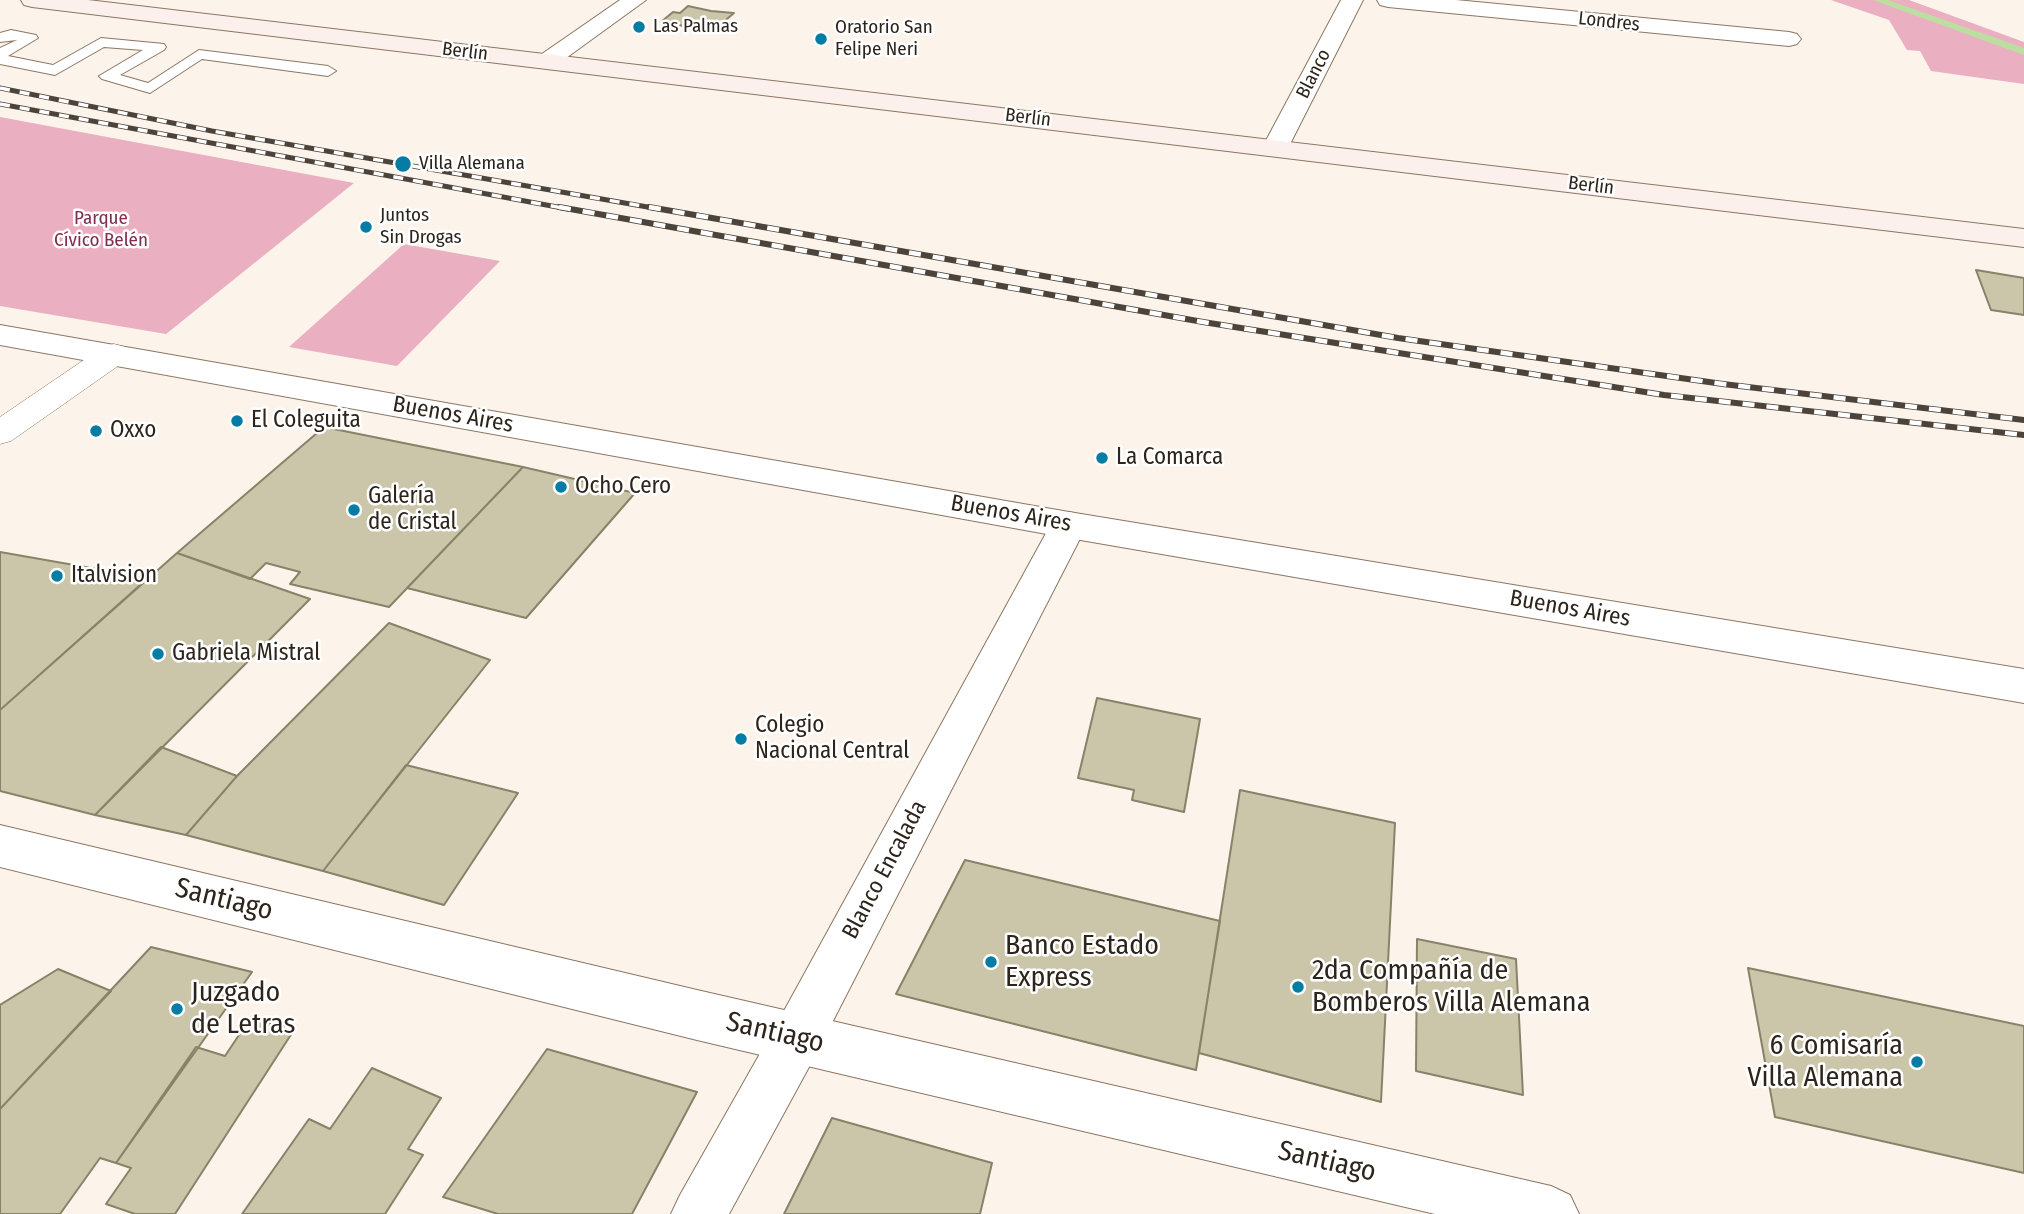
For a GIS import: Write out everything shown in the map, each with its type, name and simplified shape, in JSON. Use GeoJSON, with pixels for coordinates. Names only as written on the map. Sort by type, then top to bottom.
{"type":"FeatureCollection","features":[{"type":"Feature","properties":{"kind":"main road","name":"Berlín"},"geometry":{"type":"LineString","coordinates":[[32,0],[2024,238]]}},
{"type":"Feature","properties":{"kind":"street"},"geometry":{"type":"LineString","coordinates":[[547,61],[635,0]]}},
{"type":"Feature","properties":{"kind":"street","name":"Blanco"},"geometry":{"type":"LineString","coordinates":[[1275,148],[1352,0]]}},
{"type":"Feature","properties":{"kind":"street","name":"Londres"},"geometry":{"type":"LineString","coordinates":[[1388,0],[1789,39]]}},
{"type":"Feature","properties":{"kind":"street","name":"Buenos Aires"},"geometry":{"type":"LineString","coordinates":[[0,335],[1069,525],[2024,685]]}},
{"type":"Feature","properties":{"kind":"street"},"geometry":{"type":"LineString","coordinates":[[0,433],[114,354]]}},
{"type":"Feature","properties":{"kind":"street","name":"Blanco Encalada"},"geometry":{"type":"LineString","coordinates":[[699,1214],[797,1038],[1069,525]]}},
{"type":"Feature","properties":{"kind":"street","name":"Santiago"},"geometry":{"type":"LineString","coordinates":[[0,846],[797,1038],[1551,1214]]}},
{"type":"Feature","properties":{"kind":"lane"},"geometry":{"type":"LineString","coordinates":[[0,38],[11,34],[31,38],[0,54]]}},
{"type":"Feature","properties":{"kind":"lane"},"geometry":{"type":"LineString","coordinates":[[0,60],[55,70],[101,42],[159,47],[107,76],[150,89],[199,54],[328,71]]}},
{"type":"Feature","properties":{"kind":"green space"},"geometry":{"type":"Polygon","coordinates":[[[1831,0],[1909,0],[2024,42],[2024,84],[1931,71],[1920,51],[1907,50],[1889,20],[1831,0]]]}},
{"type":"Feature","properties":{"kind":"green space","name":"Parque Cívico Belén"},"geometry":{"type":"Polygon","coordinates":[[[0,117],[354,183],[166,334],[0,306],[0,117]]]}},
{"type":"Feature","properties":{"kind":"green space"},"geometry":{"type":"Polygon","coordinates":[[[404,244],[500,261],[397,366],[289,347],[404,244]]]}},
{"type":"Feature","properties":{"kind":"building"},"geometry":{"type":"Polygon","coordinates":[[[688,6],[734,13],[713,31],[661,22],[673,12],[680,13],[688,6]]]}},
{"type":"Feature","properties":{"kind":"building"},"geometry":{"type":"Polygon","coordinates":[[[1976,270],[2024,278],[2024,315],[1991,310],[1976,270]]]}},
{"type":"Feature","properties":{"kind":"building","name":"Galería de Cristal"},"geometry":{"type":"Polygon","coordinates":[[[324,427],[523,467],[389,607],[290,584],[300,572],[266,563],[250,579],[177,553],[324,427]]]}},
{"type":"Feature","properties":{"kind":"building"},"geometry":{"type":"Polygon","coordinates":[[[523,467],[635,493],[526,618],[407,588],[523,467]]]}},
{"type":"Feature","properties":{"kind":"building"},"geometry":{"type":"Polygon","coordinates":[[[0,552],[148,578],[0,710],[0,552]]]}},
{"type":"Feature","properties":{"kind":"building","name":"Gabriela Mistral"},"geometry":{"type":"Polygon","coordinates":[[[177,553],[310,599],[95,815],[0,791],[0,710],[177,553]]]}},
{"type":"Feature","properties":{"kind":"building"},"geometry":{"type":"Polygon","coordinates":[[[389,623],[490,660],[323,871],[186,835],[237,776],[389,623]]]}},
{"type":"Feature","properties":{"kind":"building"},"geometry":{"type":"Polygon","coordinates":[[[1097,698],[1200,719],[1184,812],[1132,800],[1134,790],[1078,778],[1097,698]]]}},
{"type":"Feature","properties":{"kind":"building"},"geometry":{"type":"Polygon","coordinates":[[[161,747],[237,776],[186,835],[95,815],[161,747]]]}},
{"type":"Feature","properties":{"kind":"building"},"geometry":{"type":"Polygon","coordinates":[[[406,765],[518,793],[444,905],[323,871],[406,765]]]}},
{"type":"Feature","properties":{"kind":"building","name":"2da Compañía de Bomberos Villa Alemana"},"geometry":{"type":"Polygon","coordinates":[[[1240,790],[1395,823],[1381,1102],[1199,1053],[1240,790]]]}},
{"type":"Feature","properties":{"kind":"building"},"geometry":{"type":"Polygon","coordinates":[[[965,860],[1220,921],[1196,1070],[896,994],[965,860]]]}},
{"type":"Feature","properties":{"kind":"building"},"geometry":{"type":"Polygon","coordinates":[[[1417,939],[1516,959],[1523,1095],[1416,1071],[1417,939]]]}},
{"type":"Feature","properties":{"kind":"building"},"geometry":{"type":"Polygon","coordinates":[[[151,947],[252,972],[116,1163],[100,1158],[60,1214],[0,1214],[0,1109],[151,947]]]}},
{"type":"Feature","properties":{"kind":"building"},"geometry":{"type":"Polygon","coordinates":[[[1748,968],[2024,1026],[2024,1173],[1775,1117],[1748,968]]]}},
{"type":"Feature","properties":{"kind":"building"},"geometry":{"type":"Polygon","coordinates":[[[58,969],[111,991],[0,1109],[0,1005],[58,969]]]}},
{"type":"Feature","properties":{"kind":"building"},"geometry":{"type":"Polygon","coordinates":[[[251,1017],[294,1030],[175,1214],[135,1214],[106,1204],[131,1168],[116,1163],[196,1047],[225,1056],[251,1017]]]}},
{"type":"Feature","properties":{"kind":"building"},"geometry":{"type":"Polygon","coordinates":[[[547,1049],[697,1092],[632,1214],[498,1214],[443,1197],[547,1049]]]}},
{"type":"Feature","properties":{"kind":"building"},"geometry":{"type":"Polygon","coordinates":[[[372,1068],[441,1098],[408,1149],[423,1155],[385,1214],[242,1214],[309,1119],[330,1129],[372,1068]]]}},
{"type":"Feature","properties":{"kind":"building"},"geometry":{"type":"Polygon","coordinates":[[[832,1118],[992,1163],[980,1214],[784,1214],[832,1118]]]}},
{"type":"Feature","properties":{"kind":"waterway"},"geometry":{"type":"LineString","coordinates":[[1878,0],[2024,52]]}},
{"type":"Feature","properties":{"kind":"railway"},"geometry":{"type":"LineString","coordinates":[[0,88],[212,131],[659,209]]}},
{"type":"Feature","properties":{"kind":"railway"},"geometry":{"type":"LineString","coordinates":[[0,104],[568,209]]}},
{"type":"Feature","properties":{"kind":"railway"},"geometry":{"type":"LineString","coordinates":[[559,207],[1203,322],[1664,395],[2024,435]]}},
{"type":"Feature","properties":{"kind":"railway"},"geometry":{"type":"LineString","coordinates":[[649,207],[1398,338],[1723,384],[2024,420]]}},
{"type":"Feature","properties":{"kind":"place","name":"Las Palmas"},"geometry":{"type":"Point","coordinates":[639,27]}},
{"type":"Feature","properties":{"kind":"place","name":"Oratorio San Felipe Neri"},"geometry":{"type":"Point","coordinates":[821,39]}},
{"type":"Feature","properties":{"kind":"place","name":"Villa Alemana"},"geometry":{"type":"Point","coordinates":[403,164]}},
{"type":"Feature","properties":{"kind":"place","name":"Juntos Sin Drogas"},"geometry":{"type":"Point","coordinates":[366,227]}},
{"type":"Feature","properties":{"kind":"place","name":"El Coleguita"},"geometry":{"type":"Point","coordinates":[237,421]}},
{"type":"Feature","properties":{"kind":"place","name":"Oxxo"},"geometry":{"type":"Point","coordinates":[96,431]}},
{"type":"Feature","properties":{"kind":"place","name":"La Comarca"},"geometry":{"type":"Point","coordinates":[1102,458]}},
{"type":"Feature","properties":{"kind":"place","name":"Ocho Cero"},"geometry":{"type":"Point","coordinates":[561,487]}},
{"type":"Feature","properties":{"kind":"place","name":"Galería de Cristal"},"geometry":{"type":"Point","coordinates":[354,510]}},
{"type":"Feature","properties":{"kind":"place","name":"Italvision"},"geometry":{"type":"Point","coordinates":[57,576]}},
{"type":"Feature","properties":{"kind":"place","name":"Gabriela Mistral"},"geometry":{"type":"Point","coordinates":[158,654]}},
{"type":"Feature","properties":{"kind":"place","name":"Colegio Nacional Central"},"geometry":{"type":"Point","coordinates":[741,739]}},
{"type":"Feature","properties":{"kind":"place","name":"Banco Estado Express"},"geometry":{"type":"Point","coordinates":[991,962]}},
{"type":"Feature","properties":{"kind":"place","name":"2da Compañía de Bomberos Villa Alemana"},"geometry":{"type":"Point","coordinates":[1298,987]}},
{"type":"Feature","properties":{"kind":"place","name":"Juzgado de Letras"},"geometry":{"type":"Point","coordinates":[177,1009]}},
{"type":"Feature","properties":{"kind":"place","name":"6 Comisaría Villa Alemana"},"geometry":{"type":"Point","coordinates":[1917,1062]}}]}
